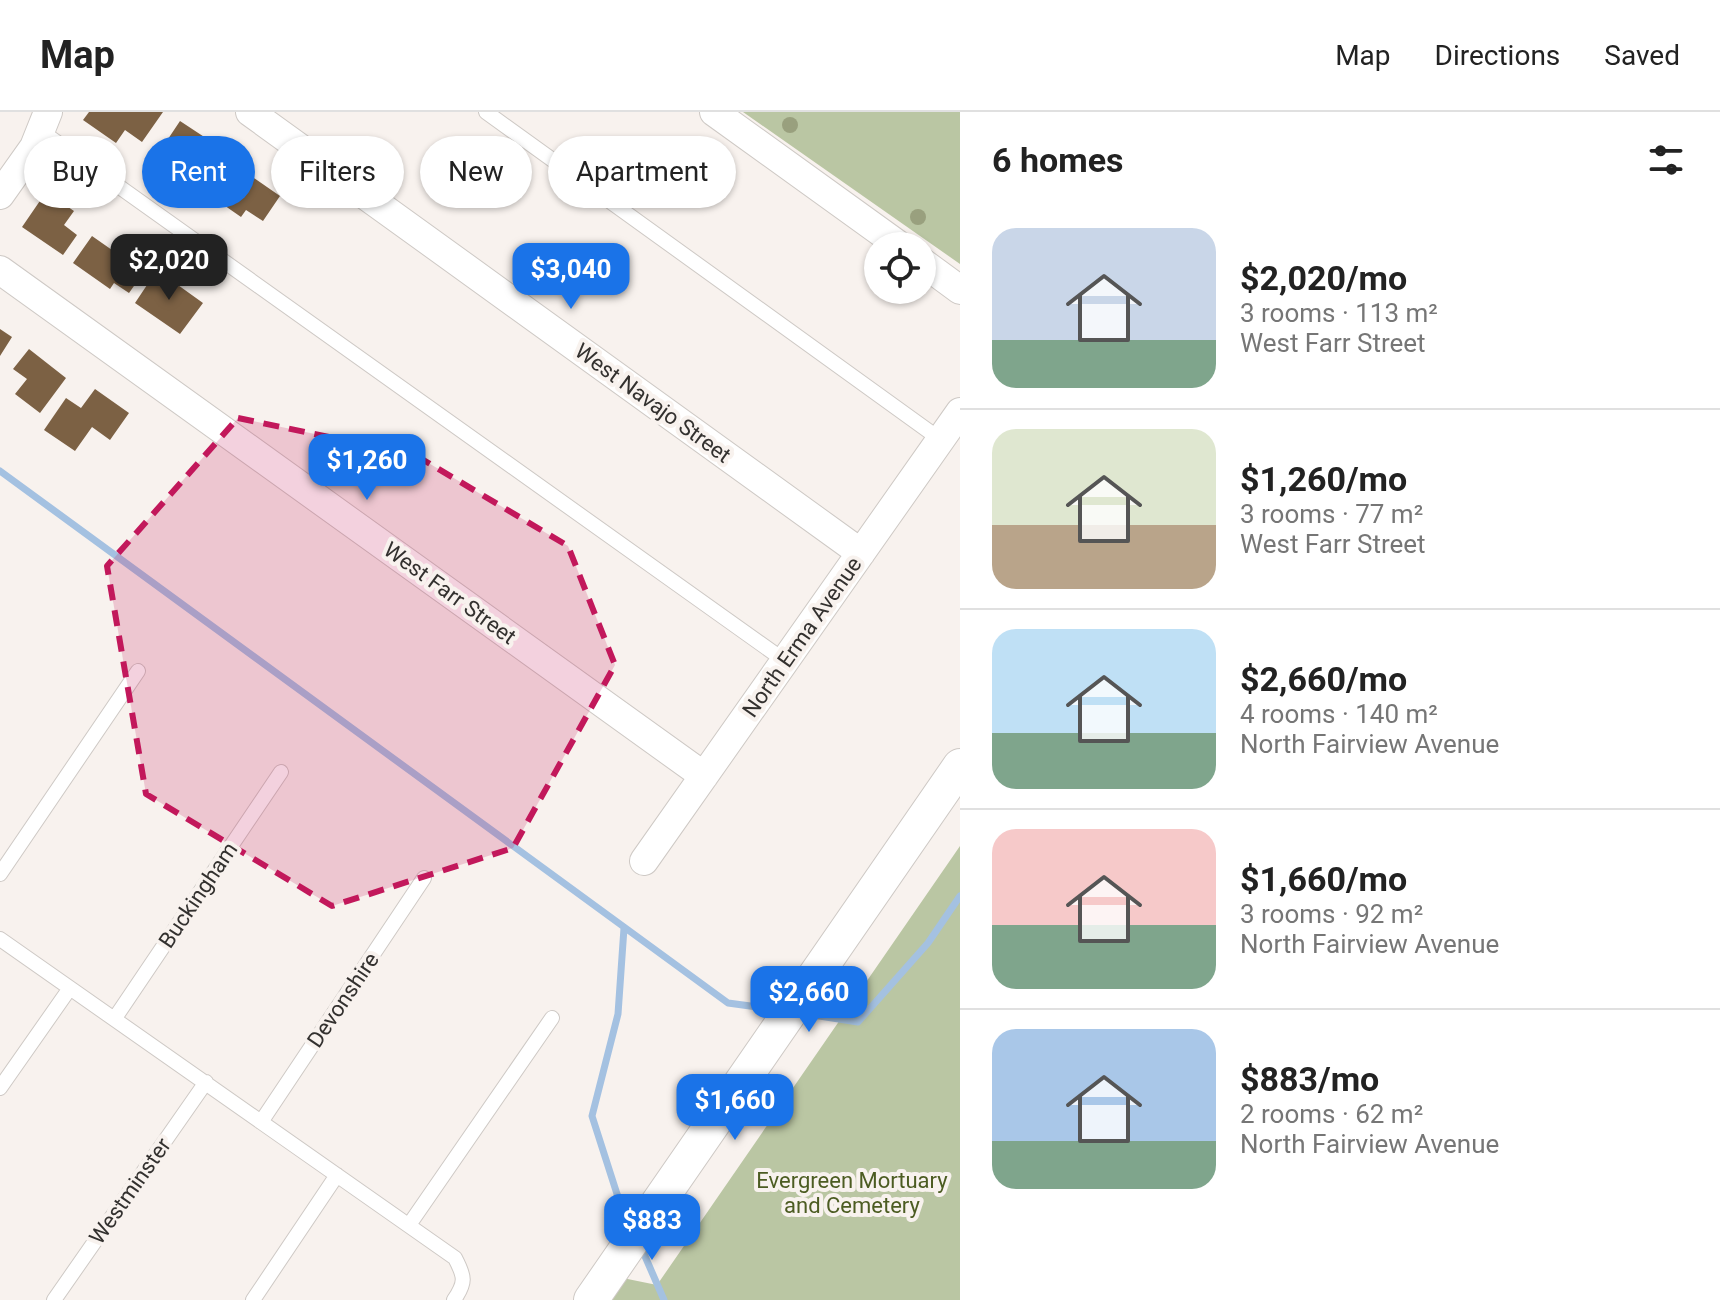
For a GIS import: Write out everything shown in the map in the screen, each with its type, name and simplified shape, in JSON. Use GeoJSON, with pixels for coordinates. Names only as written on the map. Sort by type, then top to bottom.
{"type":"FeatureCollection","features":[{"type":"Feature","properties":{"kind":"street","name":"West Navajo Street"},"geometry":{"type":"LineString","coordinates":[[250,112],[861,553]]}},
{"type":"Feature","properties":{"kind":"street"},"geometry":{"type":"LineString","coordinates":[[714,112],[881,232]]}},
{"type":"Feature","properties":{"kind":"street"},"geometry":{"type":"LineString","coordinates":[[0,195],[34,147],[45,122]]}},
{"type":"Feature","properties":{"kind":"street","name":"West Farr Street"},"geometry":{"type":"LineString","coordinates":[[0,270],[704,776]]}},
{"type":"Feature","properties":{"kind":"street"},"geometry":{"type":"LineString","coordinates":[[936,272],[960,290]]}},
{"type":"Feature","properties":{"kind":"street","name":"North Erma Avenue"},"geometry":{"type":"LineString","coordinates":[[644,861],[960,412]]}},
{"type":"Feature","properties":{"kind":"street"},"geometry":{"type":"LineString","coordinates":[[600,1288],[960,766]]}},
{"type":"Feature","properties":{"kind":"lane"},"geometry":{"type":"LineString","coordinates":[[486,112],[941,440]]}},
{"type":"Feature","properties":{"kind":"lane"},"geometry":{"type":"LineString","coordinates":[[45,122],[785,661]]}},
{"type":"Feature","properties":{"kind":"lane"},"geometry":{"type":"LineString","coordinates":[[0,874],[138,671]]}},
{"type":"Feature","properties":{"kind":"lane","name":"Buckingham"},"geometry":{"type":"LineString","coordinates":[[115,1018],[281,772]]}},
{"type":"Feature","properties":{"kind":"lane","name":"Devonshire"},"geometry":{"type":"LineString","coordinates":[[261,1122],[424,878]]}},
{"type":"Feature","properties":{"kind":"lane"},"geometry":{"type":"LineString","coordinates":[[0,939],[455,1258],[464,1276],[461,1290],[454,1300]]}},
{"type":"Feature","properties":{"kind":"lane"},"geometry":{"type":"LineString","coordinates":[[0,1088],[70,988]]}},
{"type":"Feature","properties":{"kind":"lane"},"geometry":{"type":"LineString","coordinates":[[409,1225],[552,1018]]}},
{"type":"Feature","properties":{"kind":"lane","name":"Westminster"},"geometry":{"type":"LineString","coordinates":[[54,1300],[206,1082]]}},
{"type":"Feature","properties":{"kind":"lane"},"geometry":{"type":"LineString","coordinates":[[253,1300],[337,1175]]}},
{"type":"Feature","properties":{"kind":"highlighted area"},"geometry":{"type":"Polygon","coordinates":[[[238,418],[415,455],[568,546],[615,665],[513,848],[332,906],[146,794],[107,566],[238,418]]]}},
{"type":"Feature","properties":{"kind":"green space"},"geometry":{"type":"Polygon","coordinates":[[[743,112],[960,112],[960,264],[936,247],[936,232],[914,232],[743,112]]]}},
{"type":"Feature","properties":{"kind":"green space","name":"Evergreen Mortuary and Cemetery"},"geometry":{"type":"Polygon","coordinates":[[[960,846],[960,1300],[591,1300],[608,1275],[657,1285],[960,846]]]}},
{"type":"Feature","properties":{"kind":"building"},"geometry":{"type":"Polygon","coordinates":[[[89,112],[163,112],[146,136],[142,136],[142,142],[125,130],[121,136],[106,136],[83,120],[89,112]]]}},
{"type":"Feature","properties":{"kind":"building"},"geometry":{"type":"Polygon","coordinates":[[[180,121],[203,136],[170,136],[180,121]]]}},
{"type":"Feature","properties":{"kind":"building"},"geometry":{"type":"Polygon","coordinates":[[[255,179],[271,190],[272,208],[263,221],[246,210],[241,217],[228,208],[255,208],[255,179]]]}},
{"type":"Feature","properties":{"kind":"building"},"geometry":{"type":"Polygon","coordinates":[[[35,208],[70,208],[74,211],[64,225],[77,235],[63,255],[22,227],[35,208]]]}},
{"type":"Feature","properties":{"kind":"building"},"geometry":{"type":"Polygon","coordinates":[[[92,236],[112,250],[115,246],[119,249],[127,237],[141,247],[134,257],[148,266],[129,293],[114,283],[110,289],[73,263],[92,236]]]}},
{"type":"Feature","properties":{"kind":"building"},"geometry":{"type":"Polygon","coordinates":[[[157,270],[203,303],[180,334],[135,303],[157,270]]]}},
{"type":"Feature","properties":{"kind":"building"},"geometry":{"type":"Polygon","coordinates":[[[0,329],[12,337],[0,356],[0,329]]]}},
{"type":"Feature","properties":{"kind":"building"},"geometry":{"type":"Polygon","coordinates":[[[29,349],[66,378],[40,413],[15,394],[27,379],[13,369],[29,349]]]}},
{"type":"Feature","properties":{"kind":"building"},"geometry":{"type":"Polygon","coordinates":[[[95,389],[129,413],[110,440],[92,427],[75,451],[44,430],[66,398],[81,408],[95,389]]]}},
{"type":"Feature","properties":{"kind":"waterway"},"geometry":{"type":"LineString","coordinates":[[0,471],[728,1003],[780,1010]]}},
{"type":"Feature","properties":{"kind":"waterway"},"geometry":{"type":"LineString","coordinates":[[800,1013],[858,1022],[928,943],[960,896]]}},
{"type":"Feature","properties":{"kind":"waterway"},"geometry":{"type":"LineString","coordinates":[[624,928],[618,1014],[592,1116],[617,1194],[631,1225]]}},
{"type":"Feature","properties":{"kind":"waterway"},"geometry":{"type":"LineString","coordinates":[[641,1247],[664,1300]]}}]}
